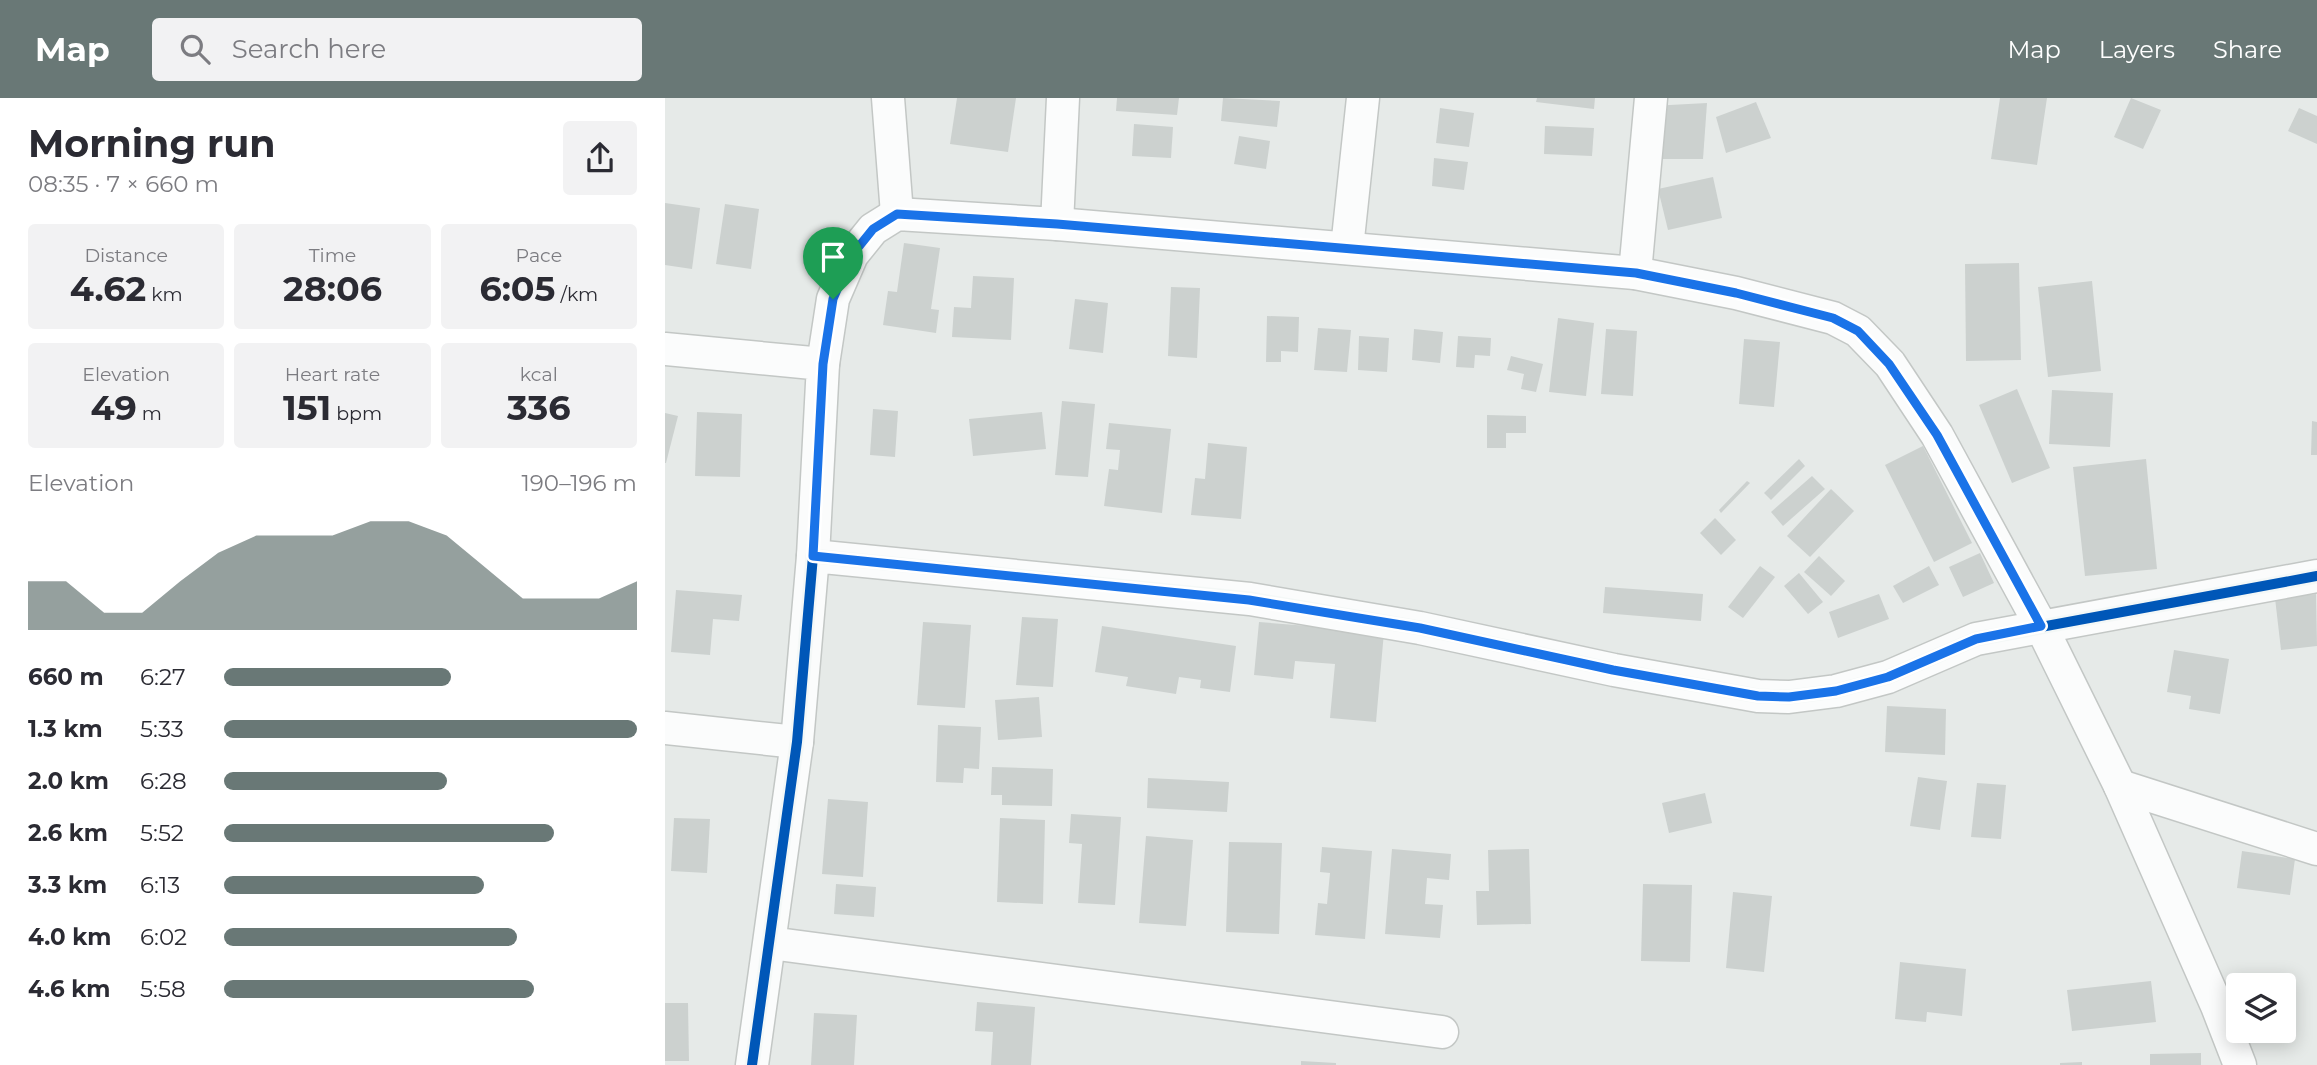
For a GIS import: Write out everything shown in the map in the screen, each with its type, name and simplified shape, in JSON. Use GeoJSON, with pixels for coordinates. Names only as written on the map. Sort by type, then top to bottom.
{"type":"FeatureCollection","features":[{"type":"Feature","properties":{"kind":"street"},"geometry":{"type":"LineString","coordinates":[[888,98],[897,214]]}},
{"type":"Feature","properties":{"kind":"street"},"geometry":{"type":"LineString","coordinates":[[1057,224],[1063,98]]}},
{"type":"Feature","properties":{"kind":"street"},"geometry":{"type":"LineString","coordinates":[[1347,248],[1363,98]]}},
{"type":"Feature","properties":{"kind":"street"},"geometry":{"type":"LineString","coordinates":[[1636,273],[1651,98]]}},
{"type":"Feature","properties":{"kind":"street"},"geometry":{"type":"LineString","coordinates":[[752,1065],[797,742],[813,556],[823,364],[833,299],[852,255],[873,229],[897,214],[1057,224],[1636,273],[1800,308],[1833,318],[1858,331],[1889,364],[1937,435],[2041,626],[2120,786],[2240,1065]]}},
{"type":"Feature","properties":{"kind":"street"},"geometry":{"type":"LineString","coordinates":[[665,349],[823,364]]}},
{"type":"Feature","properties":{"kind":"street"},"geometry":{"type":"LineString","coordinates":[[813,556],[1249,600],[1420,628],[1613,670],[1758,696],[1789,697],[1836,691],[1888,677],[1976,639],[2317,576]]}},
{"type":"Feature","properties":{"kind":"street"},"geometry":{"type":"LineString","coordinates":[[665,728],[797,742]]}},
{"type":"Feature","properties":{"kind":"street"},"geometry":{"type":"LineString","coordinates":[[2120,786],[2317,849]]}},
{"type":"Feature","properties":{"kind":"street"},"geometry":{"type":"LineString","coordinates":[[770,943],[1442,1032]]}},
{"type":"Feature","properties":{"kind":"building"},"geometry":{"type":"Polygon","coordinates":[[[957,98],[1016,98],[1008,152],[950,144],[957,98]]]}},
{"type":"Feature","properties":{"kind":"building"},"geometry":{"type":"Polygon","coordinates":[[[1117,98],[1179,98],[1177,115],[1116,111],[1117,98]]]}},
{"type":"Feature","properties":{"kind":"building"},"geometry":{"type":"Polygon","coordinates":[[[1223,98],[1280,101],[1277,127],[1221,121],[1223,98]]]}},
{"type":"Feature","properties":{"kind":"building"},"geometry":{"type":"Polygon","coordinates":[[[1537,98],[1595,98],[1594,109],[1536,102],[1537,98]]]}},
{"type":"Feature","properties":{"kind":"building"},"geometry":{"type":"Polygon","coordinates":[[[2000,98],[2047,98],[2037,165],[1991,159],[2000,98]]]}},
{"type":"Feature","properties":{"kind":"building"},"geometry":{"type":"Polygon","coordinates":[[[2131,98],[2161,110],[2143,149],[2114,137],[2131,98]]]}},
{"type":"Feature","properties":{"kind":"building"},"geometry":{"type":"Polygon","coordinates":[[[1756,102],[1771,138],[1726,153],[1716,117],[1756,102]]]}},
{"type":"Feature","properties":{"kind":"building"},"geometry":{"type":"Polygon","coordinates":[[[1707,103],[1703,159],[1654,159],[1651,106],[1707,103]]]}},
{"type":"Feature","properties":{"kind":"building"},"geometry":{"type":"Polygon","coordinates":[[[1440,108],[1474,113],[1469,147],[1436,143],[1440,108]]]}},
{"type":"Feature","properties":{"kind":"building"},"geometry":{"type":"Polygon","coordinates":[[[2299,108],[2317,116],[2317,144],[2288,131],[2299,108]]]}},
{"type":"Feature","properties":{"kind":"building"},"geometry":{"type":"Polygon","coordinates":[[[1134,124],[1173,127],[1171,158],[1132,156],[1134,124]]]}},
{"type":"Feature","properties":{"kind":"building"},"geometry":{"type":"Polygon","coordinates":[[[1545,126],[1594,128],[1592,156],[1544,154],[1545,126]]]}},
{"type":"Feature","properties":{"kind":"building"},"geometry":{"type":"Polygon","coordinates":[[[1239,136],[1270,141],[1266,169],[1234,164],[1239,136]]]}},
{"type":"Feature","properties":{"kind":"building"},"geometry":{"type":"Polygon","coordinates":[[[1434,158],[1468,162],[1464,190],[1432,186],[1434,158]]]}},
{"type":"Feature","properties":{"kind":"building"},"geometry":{"type":"Polygon","coordinates":[[[1713,177],[1722,218],[1668,230],[1658,189],[1713,177]]]}},
{"type":"Feature","properties":{"kind":"building"},"geometry":{"type":"Polygon","coordinates":[[[665,203],[700,208],[692,269],[665,265],[665,203]]]}},
{"type":"Feature","properties":{"kind":"building"},"geometry":{"type":"Polygon","coordinates":[[[725,204],[759,209],[751,269],[716,264],[725,204]]]}},
{"type":"Feature","properties":{"kind":"building"},"geometry":{"type":"Polygon","coordinates":[[[904,243],[940,248],[931,309],[939,310],[936,333],[883,325],[888,291],[897,292],[904,243]]]}},
{"type":"Feature","properties":{"kind":"building"},"geometry":{"type":"Polygon","coordinates":[[[2019,263],[2021,360],[1966,361],[1965,264],[2019,263]]]}},
{"type":"Feature","properties":{"kind":"building"},"geometry":{"type":"Polygon","coordinates":[[[973,276],[1014,278],[1011,340],[952,337],[954,307],[971,308],[973,276]]]}},
{"type":"Feature","properties":{"kind":"building"},"geometry":{"type":"Polygon","coordinates":[[[2092,281],[2101,371],[2048,377],[2038,287],[2092,281]]]}},
{"type":"Feature","properties":{"kind":"building"},"geometry":{"type":"Polygon","coordinates":[[[1171,287],[1200,288],[1197,358],[1168,356],[1171,287]]]}},
{"type":"Feature","properties":{"kind":"building"},"geometry":{"type":"Polygon","coordinates":[[[1075,299],[1108,303],[1103,353],[1069,349],[1075,299]]]}},
{"type":"Feature","properties":{"kind":"building"},"geometry":{"type":"Polygon","coordinates":[[[1267,316],[1299,317],[1298,352],[1281,351],[1281,362],[1266,362],[1267,316]]]}},
{"type":"Feature","properties":{"kind":"building"},"geometry":{"type":"Polygon","coordinates":[[[1558,318],[1594,323],[1586,396],[1549,392],[1558,318]]]}},
{"type":"Feature","properties":{"kind":"building"},"geometry":{"type":"Polygon","coordinates":[[[1318,328],[1351,330],[1347,372],[1314,370],[1318,328]]]}},
{"type":"Feature","properties":{"kind":"building"},"geometry":{"type":"Polygon","coordinates":[[[1414,329],[1443,332],[1440,363],[1412,360],[1414,329]]]}},
{"type":"Feature","properties":{"kind":"building"},"geometry":{"type":"Polygon","coordinates":[[[1606,329],[1637,331],[1633,396],[1601,394],[1606,329]]]}},
{"type":"Feature","properties":{"kind":"building"},"geometry":{"type":"Polygon","coordinates":[[[1359,336],[1389,338],[1387,372],[1358,370],[1359,336]]]}},
{"type":"Feature","properties":{"kind":"building"},"geometry":{"type":"Polygon","coordinates":[[[1458,336],[1491,338],[1490,356],[1475,355],[1474,368],[1456,367],[1458,336]]]}},
{"type":"Feature","properties":{"kind":"building"},"geometry":{"type":"Polygon","coordinates":[[[1744,339],[1780,342],[1774,407],[1739,404],[1744,339]]]}},
{"type":"Feature","properties":{"kind":"building"},"geometry":{"type":"Polygon","coordinates":[[[1511,356],[1543,364],[1536,392],[1521,389],[1524,374],[1507,370],[1511,356]]]}},
{"type":"Feature","properties":{"kind":"building"},"geometry":{"type":"Polygon","coordinates":[[[2017,389],[2050,468],[2012,483],[1979,405],[2017,389]]]}},
{"type":"Feature","properties":{"kind":"building"},"geometry":{"type":"Polygon","coordinates":[[[2052,390],[2113,393],[2110,447],[2049,444],[2052,390]]]}},
{"type":"Feature","properties":{"kind":"building"},"geometry":{"type":"Polygon","coordinates":[[[1062,401],[1095,404],[1088,477],[1055,475],[1062,401]]]}},
{"type":"Feature","properties":{"kind":"building"},"geometry":{"type":"Polygon","coordinates":[[[873,409],[898,411],[895,457],[870,455],[873,409]]]}},
{"type":"Feature","properties":{"kind":"building"},"geometry":{"type":"Polygon","coordinates":[[[697,412],[742,414],[740,477],[695,476],[697,412]]]}},
{"type":"Feature","properties":{"kind":"building"},"geometry":{"type":"Polygon","coordinates":[[[1042,412],[1046,449],[973,456],[969,419],[1042,412]]]}},
{"type":"Feature","properties":{"kind":"building"},"geometry":{"type":"Polygon","coordinates":[[[665,413],[678,416],[666,463],[665,463],[665,413]]]}},
{"type":"Feature","properties":{"kind":"building"},"geometry":{"type":"Polygon","coordinates":[[[1487,415],[1526,416],[1526,433],[1506,433],[1506,448],[1487,448],[1487,415]]]}},
{"type":"Feature","properties":{"kind":"building"},"geometry":{"type":"Polygon","coordinates":[[[2312,421],[2317,422],[2317,455],[2311,455],[2312,421]]]}},
{"type":"Feature","properties":{"kind":"building"},"geometry":{"type":"Polygon","coordinates":[[[1109,423],[1171,429],[1162,513],[1104,506],[1109,469],[1118,470],[1120,450],[1106,449],[1109,423]]]}},
{"type":"Feature","properties":{"kind":"building"},"geometry":{"type":"Polygon","coordinates":[[[1208,443],[1247,447],[1241,519],[1191,515],[1195,478],[1205,479],[1208,443]]]}},
{"type":"Feature","properties":{"kind":"building"},"geometry":{"type":"Polygon","coordinates":[[[1923,446],[1972,543],[1934,562],[1885,465],[1923,446]]]}},
{"type":"Feature","properties":{"kind":"building"},"geometry":{"type":"Polygon","coordinates":[[[1799,459],[1805,466],[1771,500],[1764,493],[1799,459]]]}},
{"type":"Feature","properties":{"kind":"building"},"geometry":{"type":"Polygon","coordinates":[[[2146,459],[2157,569],[2085,576],[2073,467],[2146,459]]]}},
{"type":"Feature","properties":{"kind":"building"},"geometry":{"type":"Polygon","coordinates":[[[1812,476],[1825,489],[1783,526],[1771,512],[1812,476]]]}},
{"type":"Feature","properties":{"kind":"building"},"geometry":{"type":"Polygon","coordinates":[[[1747,481],[1750,483],[1721,513],[1719,510],[1747,481]]]}},
{"type":"Feature","properties":{"kind":"building"},"geometry":{"type":"Polygon","coordinates":[[[1831,489],[1854,511],[1810,557],[1787,536],[1831,489]]]}},
{"type":"Feature","properties":{"kind":"building"},"geometry":{"type":"Polygon","coordinates":[[[1715,518],[1736,540],[1721,555],[1700,533],[1715,518]]]}},
{"type":"Feature","properties":{"kind":"building"},"geometry":{"type":"Polygon","coordinates":[[[1980,553],[1994,583],[1963,597],[1949,567],[1980,553]]]}},
{"type":"Feature","properties":{"kind":"building"},"geometry":{"type":"Polygon","coordinates":[[[1819,556],[1845,581],[1831,596],[1804,572],[1819,556]]]}},
{"type":"Feature","properties":{"kind":"building"},"geometry":{"type":"Polygon","coordinates":[[[1760,566],[1775,577],[1743,618],[1728,607],[1760,566]]]}},
{"type":"Feature","properties":{"kind":"building"},"geometry":{"type":"Polygon","coordinates":[[[1929,566],[1939,585],[1903,603],[1893,586],[1929,566]]]}},
{"type":"Feature","properties":{"kind":"building"},"geometry":{"type":"Polygon","coordinates":[[[1799,573],[1823,602],[1808,614],[1784,586],[1799,573]]]}},
{"type":"Feature","properties":{"kind":"building"},"geometry":{"type":"Polygon","coordinates":[[[1605,587],[1703,594],[1701,621],[1603,613],[1605,587]]]}},
{"type":"Feature","properties":{"kind":"building"},"geometry":{"type":"Polygon","coordinates":[[[676,590],[742,595],[739,621],[713,619],[710,655],[671,652],[676,590]]]}},
{"type":"Feature","properties":{"kind":"building"},"geometry":{"type":"Polygon","coordinates":[[[1879,594],[1889,619],[1838,638],[1829,612],[1879,594]]]}},
{"type":"Feature","properties":{"kind":"building"},"geometry":{"type":"Polygon","coordinates":[[[2316,594],[2317,646],[2281,650],[2275,598],[2316,594]]]}},
{"type":"Feature","properties":{"kind":"building"},"geometry":{"type":"Polygon","coordinates":[[[1022,617],[1058,619],[1053,687],[1016,685],[1022,617]]]}},
{"type":"Feature","properties":{"kind":"building"},"geometry":{"type":"Polygon","coordinates":[[[923,622],[971,625],[965,708],[917,705],[923,622]]]}},
{"type":"Feature","properties":{"kind":"building"},"geometry":{"type":"Polygon","coordinates":[[[1259,622],[1384,632],[1376,722],[1330,718],[1335,664],[1295,661],[1293,679],[1254,675],[1259,622]]]}},
{"type":"Feature","properties":{"kind":"building"},"geometry":{"type":"Polygon","coordinates":[[[1102,626],[1236,646],[1230,692],[1200,688],[1201,680],[1179,677],[1176,694],[1126,686],[1128,677],[1095,672],[1102,626]]]}},
{"type":"Feature","properties":{"kind":"building"},"geometry":{"type":"Polygon","coordinates":[[[2174,650],[2229,659],[2220,714],[2189,709],[2191,696],[2167,692],[2174,650]]]}},
{"type":"Feature","properties":{"kind":"building"},"geometry":{"type":"Polygon","coordinates":[[[1039,697],[1042,737],[998,740],[995,700],[1039,697]]]}},
{"type":"Feature","properties":{"kind":"building"},"geometry":{"type":"Polygon","coordinates":[[[1887,706],[1946,709],[1945,755],[1885,752],[1887,706]]]}},
{"type":"Feature","properties":{"kind":"building"},"geometry":{"type":"Polygon","coordinates":[[[938,725],[981,727],[979,769],[964,768],[963,783],[936,782],[938,725]]]}},
{"type":"Feature","properties":{"kind":"building"},"geometry":{"type":"Polygon","coordinates":[[[992,767],[1053,769],[1052,806],[1002,805],[1002,795],[991,795],[992,767]]]}},
{"type":"Feature","properties":{"kind":"building"},"geometry":{"type":"Polygon","coordinates":[[[1918,777],[1947,781],[1940,830],[1910,826],[1918,777]]]}},
{"type":"Feature","properties":{"kind":"building"},"geometry":{"type":"Polygon","coordinates":[[[1148,778],[1229,782],[1227,812],[1147,808],[1148,778]]]}},
{"type":"Feature","properties":{"kind":"building"},"geometry":{"type":"Polygon","coordinates":[[[1977,783],[2006,785],[2001,839],[1971,837],[1977,783]]]}},
{"type":"Feature","properties":{"kind":"building"},"geometry":{"type":"Polygon","coordinates":[[[1705,793],[1712,823],[1669,833],[1662,803],[1705,793]]]}},
{"type":"Feature","properties":{"kind":"building"},"geometry":{"type":"Polygon","coordinates":[[[828,799],[868,802],[863,877],[822,874],[828,799]]]}},
{"type":"Feature","properties":{"kind":"building"},"geometry":{"type":"Polygon","coordinates":[[[1071,814],[1121,817],[1115,905],[1078,903],[1082,844],[1069,843],[1071,814]]]}},
{"type":"Feature","properties":{"kind":"building"},"geometry":{"type":"Polygon","coordinates":[[[674,818],[710,819],[707,873],[671,871],[674,818]]]}},
{"type":"Feature","properties":{"kind":"building"},"geometry":{"type":"Polygon","coordinates":[[[1000,818],[1045,820],[1043,904],[997,902],[1000,818]]]}},
{"type":"Feature","properties":{"kind":"building"},"geometry":{"type":"Polygon","coordinates":[[[1146,836],[1193,840],[1186,926],[1139,923],[1146,836]]]}},
{"type":"Feature","properties":{"kind":"building"},"geometry":{"type":"Polygon","coordinates":[[[1229,842],[1282,843],[1279,934],[1226,932],[1229,842]]]}},
{"type":"Feature","properties":{"kind":"building"},"geometry":{"type":"Polygon","coordinates":[[[1322,847],[1372,851],[1365,939],[1315,935],[1318,903],[1327,904],[1330,873],[1320,872],[1322,847]]]}},
{"type":"Feature","properties":{"kind":"building"},"geometry":{"type":"Polygon","coordinates":[[[1392,849],[1451,854],[1449,880],[1427,878],[1425,904],[1443,905],[1440,938],[1385,934],[1392,849]]]}},
{"type":"Feature","properties":{"kind":"building"},"geometry":{"type":"Polygon","coordinates":[[[1529,849],[1531,924],[1477,925],[1476,891],[1489,891],[1488,850],[1529,849]]]}},
{"type":"Feature","properties":{"kind":"building"},"geometry":{"type":"Polygon","coordinates":[[[2242,851],[2295,859],[2290,895],[2237,888],[2242,851]]]}},
{"type":"Feature","properties":{"kind":"building"},"geometry":{"type":"Polygon","coordinates":[[[836,884],[876,887],[874,917],[834,914],[836,884]]]}},
{"type":"Feature","properties":{"kind":"building"},"geometry":{"type":"Polygon","coordinates":[[[1643,884],[1692,885],[1690,962],[1641,961],[1643,884]]]}},
{"type":"Feature","properties":{"kind":"building"},"geometry":{"type":"Polygon","coordinates":[[[1733,892],[1772,896],[1764,972],[1726,968],[1733,892]]]}},
{"type":"Feature","properties":{"kind":"building"},"geometry":{"type":"Polygon","coordinates":[[[1900,962],[1966,969],[1962,1016],[1927,1012],[1926,1022],[1895,1019],[1900,962]]]}},
{"type":"Feature","properties":{"kind":"building"},"geometry":{"type":"Polygon","coordinates":[[[2151,981],[2156,1022],[2072,1031],[2067,990],[2151,981]]]}},
{"type":"Feature","properties":{"kind":"building"},"geometry":{"type":"Polygon","coordinates":[[[977,1002],[1035,1007],[1031,1065],[991,1065],[993,1032],[975,1031],[977,1002]]]}},
{"type":"Feature","properties":{"kind":"building"},"geometry":{"type":"Polygon","coordinates":[[[665,1003],[688,1003],[689,1061],[665,1061],[665,1003]]]}},
{"type":"Feature","properties":{"kind":"building"},"geometry":{"type":"Polygon","coordinates":[[[814,1013],[857,1015],[854,1065],[811,1065],[814,1013]]]}},
{"type":"Feature","properties":{"kind":"building"},"geometry":{"type":"Polygon","coordinates":[[[2201,1053],[2201,1065],[2150,1065],[2150,1054],[2201,1053]]]}},
{"type":"Feature","properties":{"kind":"building"},"geometry":{"type":"Polygon","coordinates":[[[1301,1061],[1336,1063],[1336,1065],[1301,1065],[1301,1061]]]}},
{"type":"Feature","properties":{"kind":"building"},"geometry":{"type":"Polygon","coordinates":[[[2082,1062],[2082,1065],[2060,1065],[2060,1063],[2082,1062]]]}},
{"type":"Feature","properties":{"kind":"cycle path"},"geometry":{"type":"LineString","coordinates":[[752,1065],[797,742],[813,556],[1250,599],[1420,628],[1614,670],[1758,696],[1789,697],[1836,691],[1888,677],[1976,639],[2317,576]]}},
{"type":"Feature","properties":{"kind":"route"},"geometry":{"type":"LineString","coordinates":[[897,214],[1057,224],[1636,273],[1800,308],[1833,318],[1858,331],[1889,364],[1937,435],[2041,626],[1976,639],[1888,677],[1836,691],[1789,697],[1758,696],[1498,647],[1420,628],[1249,600],[813,556],[823,364],[833,299],[852,255],[873,229],[897,214]]}}]}
